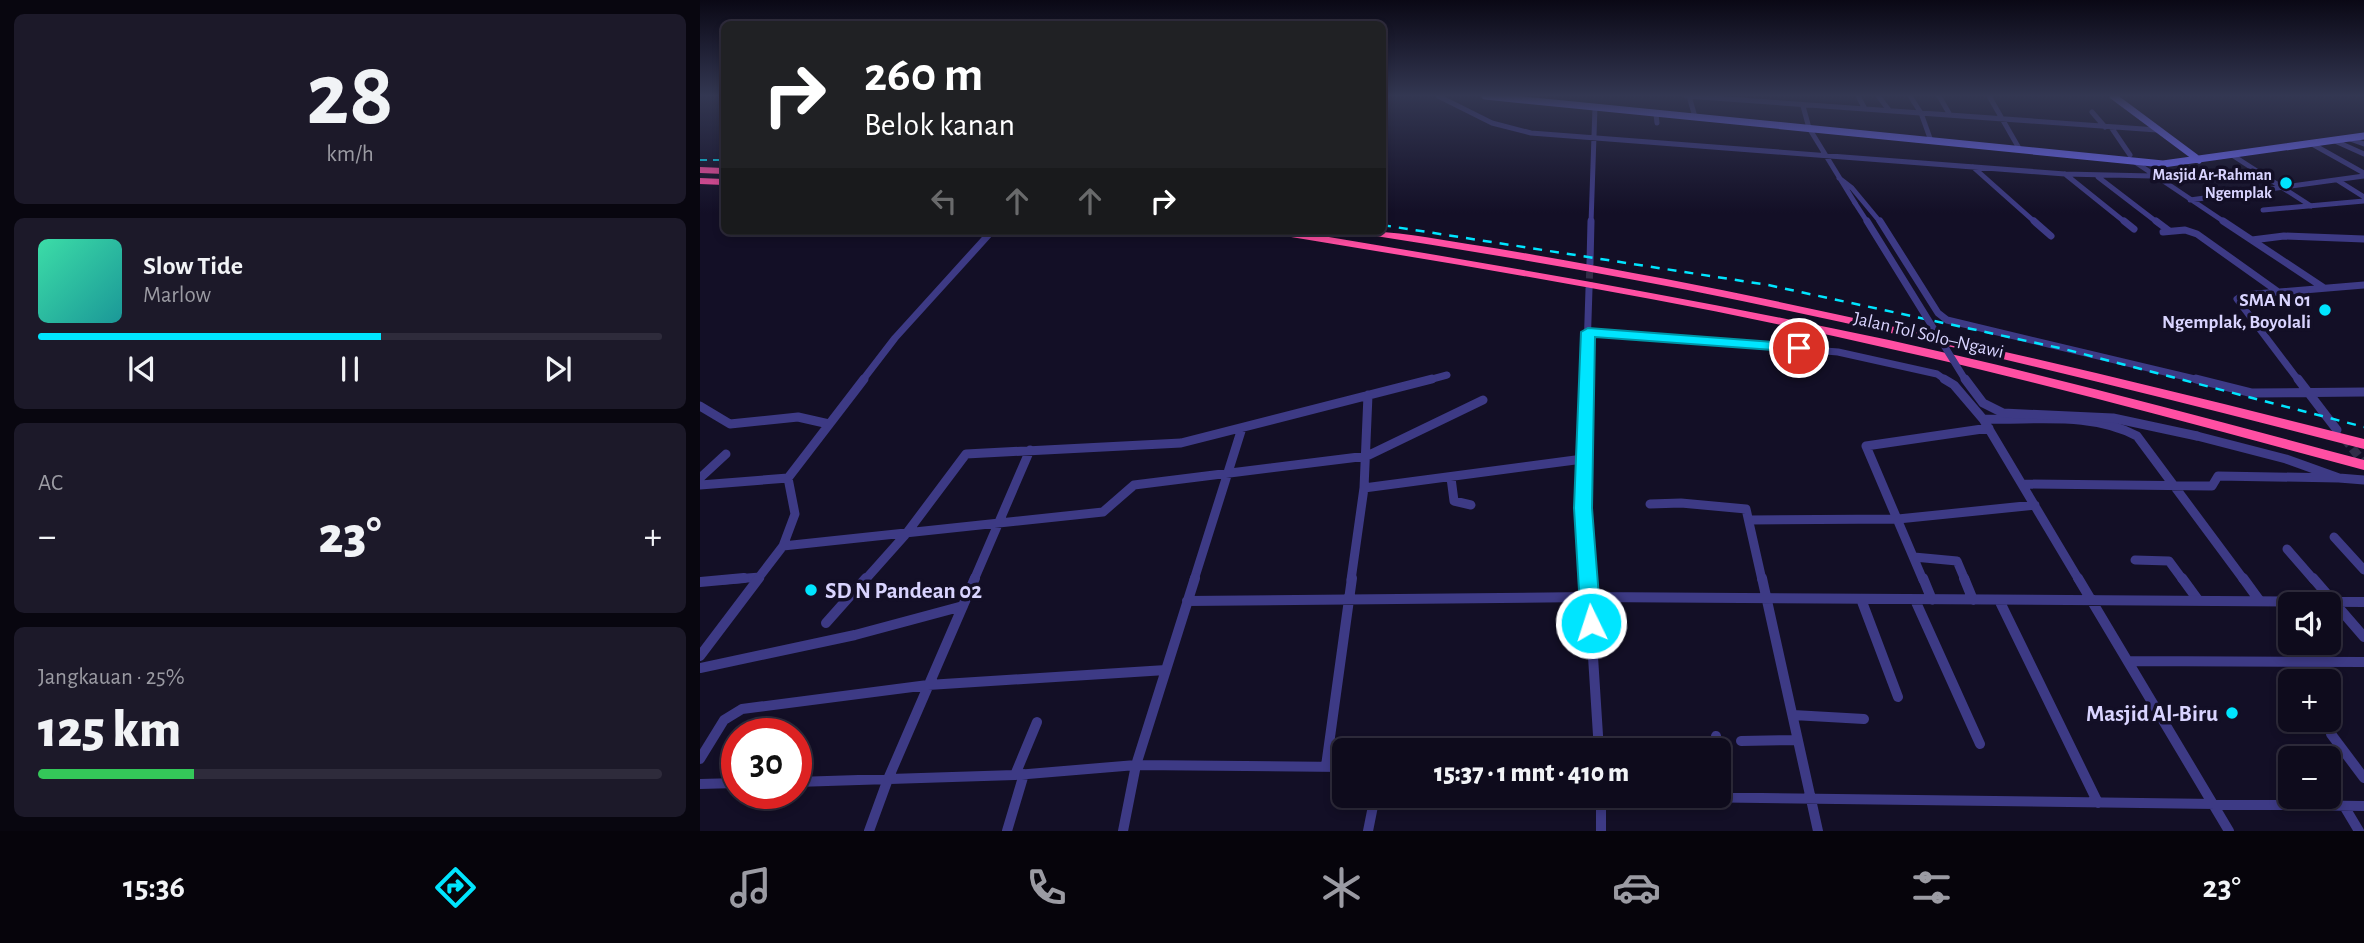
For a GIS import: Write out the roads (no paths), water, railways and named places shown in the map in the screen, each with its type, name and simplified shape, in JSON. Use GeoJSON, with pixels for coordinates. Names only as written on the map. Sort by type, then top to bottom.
{"type":"FeatureCollection","features":[{"type":"Feature","properties":{"kind":"highway"},"geometry":{"type":"LineString","coordinates":[[700,170],[721,171]]}},
{"type":"Feature","properties":{"kind":"highway"},"geometry":{"type":"LineString","coordinates":[[700,181],[721,181]]}},
{"type":"Feature","properties":{"kind":"highway","name":"Jalan Tol Solo–Ngawi"},"geometry":{"type":"LineString","coordinates":[[1297,235],[1546,276],[1888,344],[2040,379],[2364,465]]}},
{"type":"Feature","properties":{"kind":"highway","name":"Jalan Tol Solo–Ngawi"},"geometry":{"type":"LineString","coordinates":[[1386,235],[1556,262],[1888,327],[2364,444]]}},
{"type":"Feature","properties":{"kind":"main road"},"geometry":{"type":"LineString","coordinates":[[1873,135],[2172,164],[2364,136]]}},
{"type":"Feature","properties":{"kind":"main road"},"geometry":{"type":"LineString","coordinates":[[2164,135],[2199,160]]}},
{"type":"Feature","properties":{"kind":"street"},"geometry":{"type":"LineString","coordinates":[[1558,135],[2066,174],[2152,176]]}},
{"type":"Feature","properties":{"kind":"street"},"geometry":{"type":"LineString","coordinates":[[1590,263],[1595,135]]}},
{"type":"Feature","properties":{"kind":"street"},"geometry":{"type":"LineString","coordinates":[[1813,135],[1967,383],[1983,403],[2003,413],[2113,418],[2286,459],[2339,478]]}},
{"type":"Feature","properties":{"kind":"street"},"geometry":{"type":"LineString","coordinates":[[1929,135],[1931,141]]}},
{"type":"Feature","properties":{"kind":"street"},"geometry":{"type":"LineString","coordinates":[[2011,135],[2020,150]]}},
{"type":"Feature","properties":{"kind":"street"},"geometry":{"type":"LineString","coordinates":[[2114,135],[2132,159],[2152,176],[2324,288]]}},
{"type":"Feature","properties":{"kind":"street"},"geometry":{"type":"LineString","coordinates":[[2350,139],[2364,144]]}},
{"type":"Feature","properties":{"kind":"street"},"geometry":{"type":"LineString","coordinates":[[2335,141],[2364,154]]}},
{"type":"Feature","properties":{"kind":"street"},"geometry":{"type":"LineString","coordinates":[[2312,145],[2364,174]]}},
{"type":"Feature","properties":{"kind":"street"},"geometry":{"type":"LineString","coordinates":[[2232,155],[2311,205]]}},
{"type":"Feature","properties":{"kind":"street"},"geometry":{"type":"LineString","coordinates":[[1973,167],[2051,236]]}},
{"type":"Feature","properties":{"kind":"street"},"geometry":{"type":"LineString","coordinates":[[2066,174],[2134,229]]}},
{"type":"Feature","properties":{"kind":"street"},"geometry":{"type":"LineString","coordinates":[[2190,200],[2285,188],[2364,174]]}},
{"type":"Feature","properties":{"kind":"street"},"geometry":{"type":"LineString","coordinates":[[2096,175],[2165,231],[2185,230],[2197,234],[2277,292]]}},
{"type":"Feature","properties":{"kind":"street"},"geometry":{"type":"LineString","coordinates":[[1839,178],[1851,186],[1876,217],[1943,318],[2252,393],[2364,392]]}},
{"type":"Feature","properties":{"kind":"street"},"geometry":{"type":"LineString","coordinates":[[2337,180],[2364,199]]}},
{"type":"Feature","properties":{"kind":"street"},"geometry":{"type":"LineString","coordinates":[[2263,211],[2364,199]]}},
{"type":"Feature","properties":{"kind":"street"},"geometry":{"type":"LineString","coordinates":[[700,485],[788,478],[895,338],[944,280],[967,260],[989,235]]}},
{"type":"Feature","properties":{"kind":"street"},"geometry":{"type":"LineString","coordinates":[[2252,240],[2284,236],[2364,239]]}},
{"type":"Feature","properties":{"kind":"street"},"geometry":{"type":"LineString","coordinates":[[2337,430],[2237,299],[2244,295],[2364,285]]}},
{"type":"Feature","properties":{"kind":"street"},"geometry":{"type":"LineString","coordinates":[[1589,289],[1583,459],[1598,738]]}},
{"type":"Feature","properties":{"kind":"street"},"geometry":{"type":"LineString","coordinates":[[1588,332],[1825,350],[1937,373],[1947,379],[1989,428],[2229,831]]}},
{"type":"Feature","properties":{"kind":"street"},"geometry":{"type":"LineString","coordinates":[[826,623],[906,534],[966,454],[1181,443],[1447,375]]}},
{"type":"Feature","properties":{"kind":"street"},"geometry":{"type":"LineString","coordinates":[[1326,766],[1351,600],[1364,488],[1368,395]]}},
{"type":"Feature","properties":{"kind":"street"},"geometry":{"type":"LineString","coordinates":[[783,546],[1106,511],[1131,485],[1367,456],[1483,400]]}},
{"type":"Feature","properties":{"kind":"street"},"geometry":{"type":"LineString","coordinates":[[700,406],[730,424],[798,417],[829,424]]}},
{"type":"Feature","properties":{"kind":"street"},"geometry":{"type":"LineString","coordinates":[[1983,419],[2119,425],[2137,436],[2259,600]]}},
{"type":"Feature","properties":{"kind":"street"},"geometry":{"type":"LineString","coordinates":[[1123,831],[1136,765],[1242,428]]}},
{"type":"Feature","properties":{"kind":"street"},"geometry":{"type":"LineString","coordinates":[[1932,600],[1866,446],[1989,428]]}},
{"type":"Feature","properties":{"kind":"street"},"geometry":{"type":"LineString","coordinates":[[869,831],[888,779],[1030,450]]}},
{"type":"Feature","properties":{"kind":"street"},"geometry":{"type":"LineString","coordinates":[[700,478],[726,454]]}},
{"type":"Feature","properties":{"kind":"street"},"geometry":{"type":"LineString","coordinates":[[1364,488],[1583,459]]}},
{"type":"Feature","properties":{"kind":"street"},"geometry":{"type":"LineString","coordinates":[[2022,484],[2212,486],[2218,476],[2364,480]]}},
{"type":"Feature","properties":{"kind":"street"},"geometry":{"type":"LineString","coordinates":[[700,656],[783,546],[796,514],[788,478]]}},
{"type":"Feature","properties":{"kind":"street"},"geometry":{"type":"LineString","coordinates":[[1451,478],[1454,501],[1471,505]]}},
{"type":"Feature","properties":{"kind":"street"},"geometry":{"type":"LineString","coordinates":[[1650,504],[1743,507],[1749,520],[1768,599],[1796,740],[1818,831]]}},
{"type":"Feature","properties":{"kind":"street"},"geometry":{"type":"LineString","coordinates":[[1749,520],[1898,519],[2035,505]]}},
{"type":"Feature","properties":{"kind":"street"},"geometry":{"type":"LineString","coordinates":[[2334,537],[2364,570]]}},
{"type":"Feature","properties":{"kind":"street"},"geometry":{"type":"LineString","coordinates":[[2287,549],[2325,592]]}},
{"type":"Feature","properties":{"kind":"street"},"geometry":{"type":"LineString","coordinates":[[1914,557],[1957,561],[1973,600]]}},
{"type":"Feature","properties":{"kind":"street"},"geometry":{"type":"LineString","coordinates":[[2135,560],[2169,561],[2199,600]]}},
{"type":"Feature","properties":{"kind":"street"},"geometry":{"type":"LineString","coordinates":[[700,582],[760,576]]}},
{"type":"Feature","properties":{"kind":"street"},"geometry":{"type":"LineString","coordinates":[[1187,601],[1589,597],[2278,601]]}},
{"type":"Feature","properties":{"kind":"street"},"geometry":{"type":"LineString","coordinates":[[1861,599],[1898,697]]}},
{"type":"Feature","properties":{"kind":"street"},"geometry":{"type":"LineString","coordinates":[[1915,600],[1980,744]]}},
{"type":"Feature","properties":{"kind":"street"},"geometry":{"type":"LineString","coordinates":[[1999,600],[2098,803]]}},
{"type":"Feature","properties":{"kind":"street"},"geometry":{"type":"LineString","coordinates":[[2341,602],[2364,602]]}},
{"type":"Feature","properties":{"kind":"street"},"geometry":{"type":"LineString","coordinates":[[700,668],[855,635],[963,606]]}},
{"type":"Feature","properties":{"kind":"street"},"geometry":{"type":"LineString","coordinates":[[2341,610],[2364,637]]}},
{"type":"Feature","properties":{"kind":"street"},"geometry":{"type":"LineString","coordinates":[[700,640],[713,640]]}},
{"type":"Feature","properties":{"kind":"street"},"geometry":{"type":"LineString","coordinates":[[2129,662],[2364,662]]}},
{"type":"Feature","properties":{"kind":"street"},"geometry":{"type":"LineString","coordinates":[[700,759],[724,720],[742,709],[928,685],[1166,670]]}},
{"type":"Feature","properties":{"kind":"street"},"geometry":{"type":"LineString","coordinates":[[1793,715],[1864,719]]}},
{"type":"Feature","properties":{"kind":"street"},"geometry":{"type":"LineString","coordinates":[[1007,831],[1019,774],[1037,722]]}},
{"type":"Feature","properties":{"kind":"street"},"geometry":{"type":"LineString","coordinates":[[2331,734],[2364,778]]}},
{"type":"Feature","properties":{"kind":"street"},"geometry":{"type":"LineString","coordinates":[[1741,741],[1796,740]]}},
{"type":"Feature","properties":{"kind":"street"},"geometry":{"type":"LineString","coordinates":[[812,781],[1019,774],[1136,765],[1332,766]]}},
{"type":"Feature","properties":{"kind":"street"},"geometry":{"type":"LineString","coordinates":[[700,784],[721,783]]}},
{"type":"Feature","properties":{"kind":"street"},"geometry":{"type":"LineString","coordinates":[[1731,799],[2364,806]]}},
{"type":"Feature","properties":{"kind":"street"},"geometry":{"type":"LineString","coordinates":[[2344,806],[2359,831]]}},
{"type":"Feature","properties":{"kind":"street"},"geometry":{"type":"LineString","coordinates":[[1368,831],[1373,808]]}},
{"type":"Feature","properties":{"kind":"street"},"geometry":{"type":"LineString","coordinates":[[1601,808],[1601,831]]}},
{"type":"Feature","properties":{"kind":"tunnel"},"geometry":{"type":"LineString","coordinates":[[1589,289],[1590,263]]}},
{"type":"Feature","properties":{"kind":"tunnel"},"geometry":{"type":"LineString","coordinates":[[2344,438],[2364,463]]}},
{"type":"Feature","properties":{"kind":"railway"},"geometry":{"type":"LineString","coordinates":[[700,160],[721,160]]}},
{"type":"Feature","properties":{"kind":"railway"},"geometry":{"type":"LineString","coordinates":[[1386,226],[1768,285],[2064,349],[2364,427]]}},
{"type":"Feature","properties":{"kind":"place","name":"Masjid Ar-Rahman Ngemplak"},"geometry":{"type":"Point","coordinates":[2286,183]}},
{"type":"Feature","properties":{"kind":"place","name":"SMA N 01 Ngemplak, Boyolali"},"geometry":{"type":"Point","coordinates":[2325,310]}},
{"type":"Feature","properties":{"kind":"place","name":"SD N Pandean 02"},"geometry":{"type":"Point","coordinates":[811,590]}},
{"type":"Feature","properties":{"kind":"place","name":"Masjid Al-Biru"},"geometry":{"type":"Point","coordinates":[2232,713]}}]}
